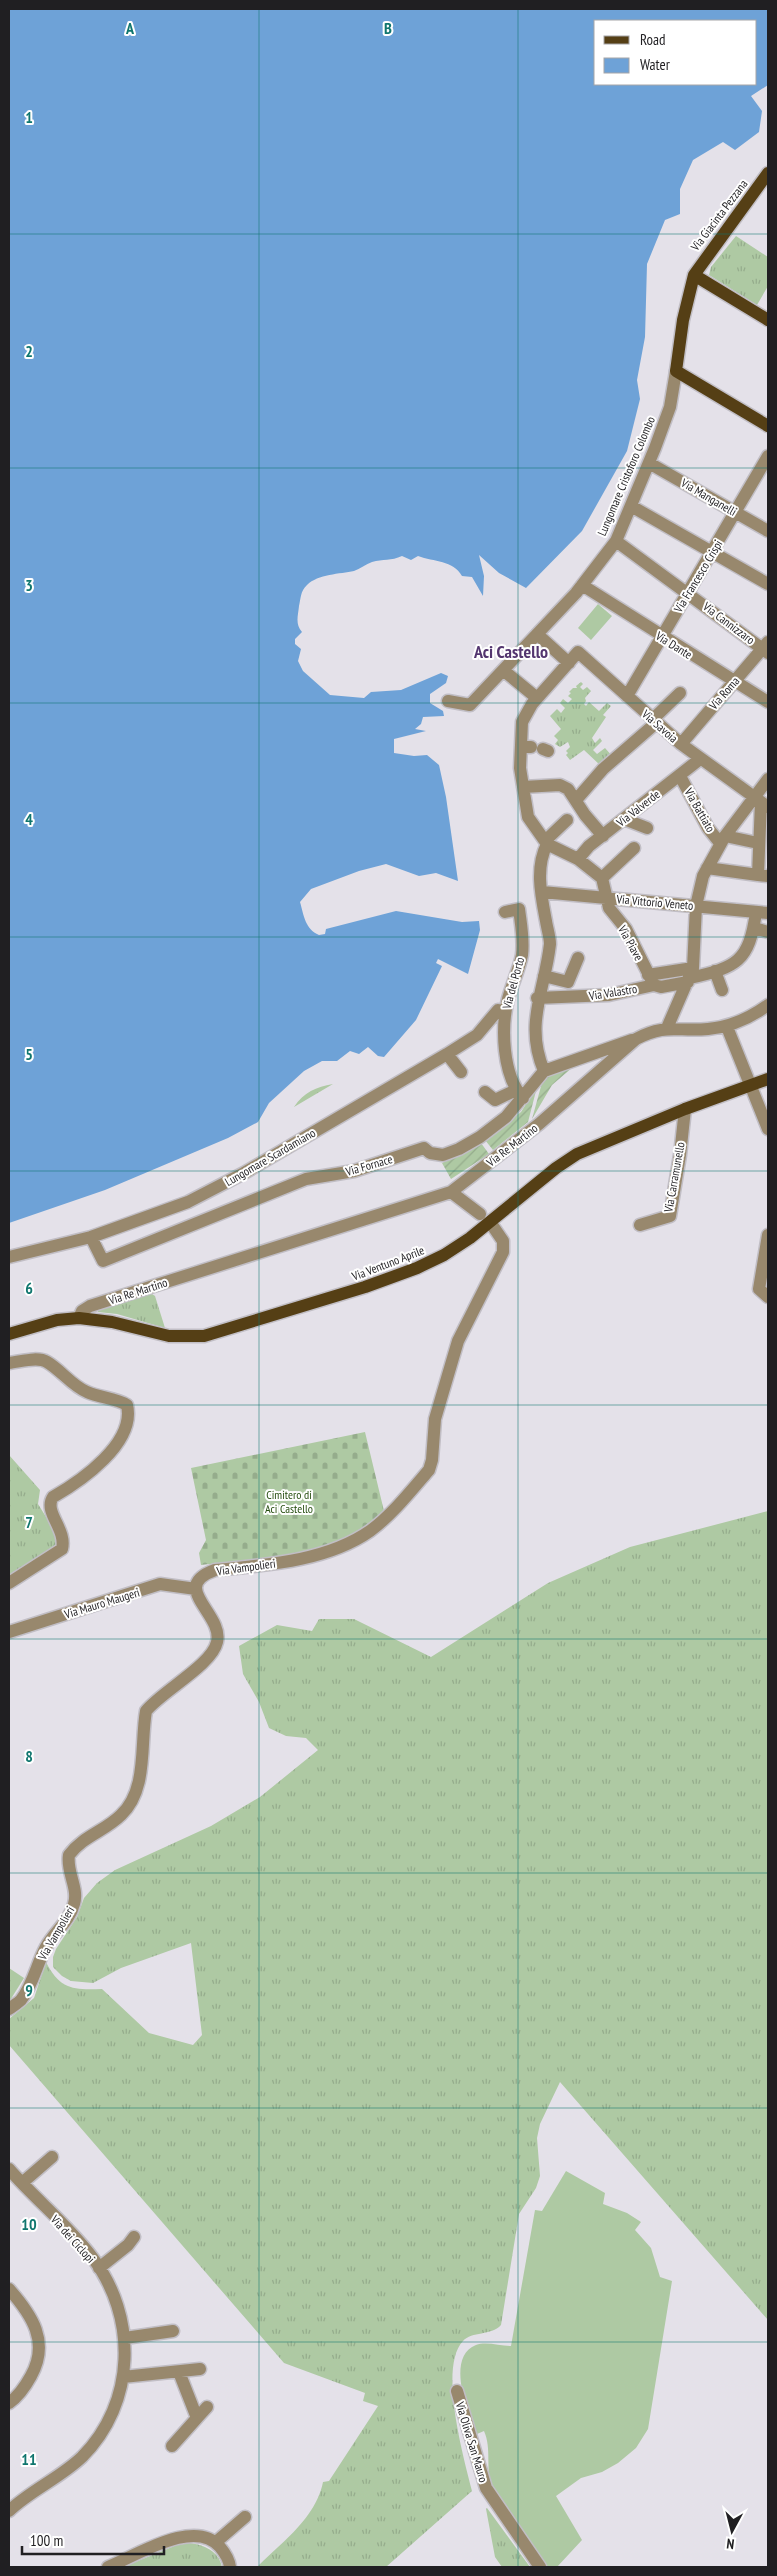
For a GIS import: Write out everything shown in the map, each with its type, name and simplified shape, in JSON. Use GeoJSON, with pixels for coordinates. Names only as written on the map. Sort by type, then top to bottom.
{"type":"FeatureCollection","features":[{"type":"Feature","properties":{"kind":"main road","name":"Via Giacinta Pezzana"},"geometry":{"type":"LineString","coordinates":[[694,274],[768,173]]}},
{"type":"Feature","properties":{"kind":"main road"},"geometry":{"type":"LineString","coordinates":[[694,274],[768,320]]}},
{"type":"Feature","properties":{"kind":"main road","name":"Lungomare Cristoforo Colombo"},"geometry":{"type":"LineString","coordinates":[[676,371],[682,320],[694,274]]}},
{"type":"Feature","properties":{"kind":"main road"},"geometry":{"type":"LineString","coordinates":[[676,371],[768,426]]}},
{"type":"Feature","properties":{"kind":"main road","name":"Via Ventuno Aprile"},"geometry":{"type":"LineString","coordinates":[[9,1334],[57,1320],[79,1318],[112,1322],[169,1336],[191,1337],[218,1334],[417,1268],[444,1255],[485,1218],[577,1154],[685,1109],[768,1079]]}},
{"type":"Feature","properties":{"kind":"street","name":"Lungomare Cristoforo Colombo"},"geometry":{"type":"LineString","coordinates":[[448,701],[470,704],[576,593],[616,541],[632,506],[670,407],[676,371]]}},
{"type":"Feature","properties":{"kind":"street","name":"Via Francesco Crispi"},"geometry":{"type":"LineString","coordinates":[[627,696],[768,456]]}},
{"type":"Feature","properties":{"kind":"street","name":"Via Manganelli"},"geometry":{"type":"LineString","coordinates":[[649,463],[768,531]]}},
{"type":"Feature","properties":{"kind":"street"},"geometry":{"type":"LineString","coordinates":[[632,506],[768,584]]}},
{"type":"Feature","properties":{"kind":"street","name":"Via Cannizzaro"},"geometry":{"type":"LineString","coordinates":[[616,541],[766,648]]}},
{"type":"Feature","properties":{"kind":"street","name":"Via Dante"},"geometry":{"type":"LineString","coordinates":[[582,585],[661,637],[768,702]]}},
{"type":"Feature","properties":{"kind":"street"},"geometry":{"type":"LineString","coordinates":[[536,634],[571,661],[537,698],[524,717],[519,749],[528,817],[546,842],[578,859],[602,878],[634,848]]}},
{"type":"Feature","properties":{"kind":"street","name":"Via Roma"},"geometry":{"type":"LineString","coordinates":[[681,744],[734,681],[766,648]]}},
{"type":"Feature","properties":{"kind":"street","name":"Via Savoia"},"geometry":{"type":"LineString","coordinates":[[571,661],[578,652],[681,744],[761,802]]}},
{"type":"Feature","properties":{"kind":"street"},"geometry":{"type":"LineString","coordinates":[[503,670],[537,698]]}},
{"type":"Feature","properties":{"kind":"street"},"geometry":{"type":"LineString","coordinates":[[576,800],[603,769],[654,721],[680,693]]}},
{"type":"Feature","properties":{"kind":"street","name":"Via Valverde"},"geometry":{"type":"LineString","coordinates":[[578,859],[589,846],[700,759]]}},
{"type":"Feature","properties":{"kind":"street","name":"Via Battiato"},"geometry":{"type":"LineString","coordinates":[[680,776],[708,828],[723,840]]}},
{"type":"Feature","properties":{"kind":"street"},"geometry":{"type":"LineString","coordinates":[[707,868],[763,876],[761,802],[768,780]]}},
{"type":"Feature","properties":{"kind":"street"},"geometry":{"type":"LineString","coordinates":[[523,787],[560,785],[568,788],[585,815],[603,836]]}},
{"type":"Feature","properties":{"kind":"street"},"geometry":{"type":"LineString","coordinates":[[667,1028],[690,976],[696,906],[703,876],[723,840],[761,802]]}},
{"type":"Feature","properties":{"kind":"street"},"geometry":{"type":"LineString","coordinates":[[624,819],[647,828]]}},
{"type":"Feature","properties":{"kind":"street"},"geometry":{"type":"LineString","coordinates":[[567,820],[546,842],[538,872],[550,942],[544,976],[537,998],[535,1033],[544,1071],[636,1039]]}},
{"type":"Feature","properties":{"kind":"street"},"geometry":{"type":"LineString","coordinates":[[723,840],[762,845]]}},
{"type":"Feature","properties":{"kind":"street","name":"Via Piave"},"geometry":{"type":"LineString","coordinates":[[602,878],[609,908],[630,936],[651,980]]}},
{"type":"Feature","properties":{"kind":"street","name":"Via Vittorio Veneto"},"geometry":{"type":"LineString","coordinates":[[542,892],[762,913]]}},
{"type":"Feature","properties":{"kind":"street","name":"Via del Porto"},"geometry":{"type":"LineString","coordinates":[[505,912],[519,909],[523,938],[521,956],[505,1012],[504,1052],[520,1094]]}},
{"type":"Feature","properties":{"kind":"street","name":"Via Valastro"},"geometry":{"type":"LineString","coordinates":[[537,998],[609,995],[651,980],[661,987],[690,976],[715,971],[742,958],[762,913]]}},
{"type":"Feature","properties":{"kind":"street"},"geometry":{"type":"LineString","coordinates":[[754,928],[768,932]]}},
{"type":"Feature","properties":{"kind":"street"},"geometry":{"type":"LineString","coordinates":[[544,976],[568,982],[578,958]]}},
{"type":"Feature","properties":{"kind":"street"},"geometry":{"type":"LineString","coordinates":[[715,971],[722,990]]}},
{"type":"Feature","properties":{"kind":"street"},"geometry":{"type":"LineString","coordinates":[[768,1006],[727,1027],[768,1129]]}},
{"type":"Feature","properties":{"kind":"street","name":"Lungomare Scardamiano"},"geometry":{"type":"LineString","coordinates":[[9,1257],[91,1237],[188,1202],[390,1094],[477,1036],[498,1010],[505,1012]]}},
{"type":"Feature","properties":{"kind":"street","name":"Via Re Martino"},"geometry":{"type":"LineString","coordinates":[[79,1318],[82,1311],[90,1306],[450,1192],[539,1124],[636,1039],[651,1031],[667,1028],[706,1030],[727,1027]]}},
{"type":"Feature","properties":{"kind":"street"},"geometry":{"type":"LineString","coordinates":[[448,1054],[460,1072]]}},
{"type":"Feature","properties":{"kind":"street","name":"Via Fornace"},"geometry":{"type":"LineString","coordinates":[[91,1237],[103,1261],[306,1179],[354,1171],[424,1148],[430,1153],[443,1155],[459,1149],[480,1137],[506,1117],[520,1094],[544,1071]]}},
{"type":"Feature","properties":{"kind":"street"},"geometry":{"type":"LineString","coordinates":[[485,1092],[495,1100],[520,1094]]}},
{"type":"Feature","properties":{"kind":"street","name":"Via Carramunello"},"geometry":{"type":"LineString","coordinates":[[640,1225],[670,1216],[685,1109]]}},
{"type":"Feature","properties":{"kind":"street"},"geometry":{"type":"LineString","coordinates":[[450,1192],[485,1218]]}},
{"type":"Feature","properties":{"kind":"street"},"geometry":{"type":"LineString","coordinates":[[188,1202],[198,1223]]}},
{"type":"Feature","properties":{"kind":"street","name":"Via Vampolieri"},"geometry":{"type":"LineString","coordinates":[[9,2009],[20,2001],[26,1992],[47,1945],[70,1914],[74,1904],[76,1894],[70,1876],[69,1855],[90,1834],[107,1826],[122,1815],[136,1793],[146,1711],[208,1658],[217,1642],[216,1625],[197,1596],[196,1588],[205,1574],[216,1570],[308,1557],[348,1543],[371,1530],[428,1470],[432,1460],[435,1419],[458,1341],[503,1252],[503,1241],[485,1218]]}},
{"type":"Feature","properties":{"kind":"street"},"geometry":{"type":"LineString","coordinates":[[768,1236],[759,1289],[768,1297]]}},
{"type":"Feature","properties":{"kind":"street"},"geometry":{"type":"LineString","coordinates":[[9,1363],[27,1360],[47,1362],[86,1392],[106,1399],[122,1401],[128,1405],[129,1413],[122,1434],[100,1465],[53,1497],[50,1502],[50,1509],[64,1541],[62,1549],[9,1583]]}},
{"type":"Feature","properties":{"kind":"street","name":"Via Mauro Maugeri"},"geometry":{"type":"LineString","coordinates":[[9,1632],[160,1584],[196,1588]]}},
{"type":"Feature","properties":{"kind":"street"},"geometry":{"type":"LineString","coordinates":[[22,2183],[52,2157]]}},
{"type":"Feature","properties":{"kind":"street","name":"Via dei Ciclopi"},"geometry":{"type":"LineString","coordinates":[[9,2169],[92,2257],[118,2303],[125,2338],[123,2377],[111,2419],[95,2443],[62,2474],[9,2511]]}},
{"type":"Feature","properties":{"kind":"street"},"geometry":{"type":"LineString","coordinates":[[98,2268],[128,2245],[134,2237]]}},
{"type":"Feature","properties":{"kind":"street"},"geometry":{"type":"LineString","coordinates":[[9,2289],[35,2324],[40,2347],[33,2373],[25,2386],[9,2403]]}},
{"type":"Feature","properties":{"kind":"street"},"geometry":{"type":"LineString","coordinates":[[125,2338],[173,2331]]}},
{"type":"Feature","properties":{"kind":"street"},"geometry":{"type":"LineString","coordinates":[[123,2377],[200,2369]]}},
{"type":"Feature","properties":{"kind":"street"},"geometry":{"type":"LineString","coordinates":[[179,2372],[197,2418]]}},
{"type":"Feature","properties":{"kind":"street","name":"Via Oliva San Mauro"},"geometry":{"type":"LineString","coordinates":[[457,2391],[486,2488],[540,2567]]}},
{"type":"Feature","properties":{"kind":"street"},"geometry":{"type":"LineString","coordinates":[[172,2446],[207,2407]]}},
{"type":"Feature","properties":{"kind":"street"},"geometry":{"type":"LineString","coordinates":[[216,2542],[245,2517]]}},
{"type":"Feature","properties":{"kind":"street"},"geometry":{"type":"LineString","coordinates":[[108,2567],[167,2541],[185,2536],[202,2536],[216,2542],[225,2553],[230,2567]]}},
{"type":"Feature","properties":{"kind":"green space"},"geometry":{"type":"Polygon","coordinates":[[[736,236],[768,257],[768,286],[757,305],[709,275],[711,267],[736,236]]]}},
{"type":"Feature","properties":{"kind":"green space"},"geometry":{"type":"Polygon","coordinates":[[[598,604],[612,616],[591,640],[578,628],[598,604]]]}},
{"type":"Feature","properties":{"kind":"green space"},"geometry":{"type":"Polygon","coordinates":[[[581,682],[583,684],[580,687],[583,690],[587,687],[591,691],[585,698],[584,704],[586,706],[589,702],[599,711],[607,703],[611,706],[603,715],[606,717],[592,738],[595,743],[600,738],[602,741],[593,750],[597,754],[605,748],[613,757],[601,766],[584,750],[570,760],[566,755],[568,753],[566,751],[570,747],[568,742],[560,747],[555,744],[558,740],[554,736],[561,729],[550,716],[557,709],[561,713],[565,708],[560,703],[563,699],[568,703],[572,699],[568,696],[571,693],[569,692],[573,688],[577,688],[576,686],[581,682]]]}},
{"type":"Feature","properties":{"kind":"green space"},"geometry":{"type":"Polygon","coordinates":[[[573,1067],[552,1085],[532,1119],[543,1079],[573,1067]]]}},
{"type":"Feature","properties":{"kind":"green space"},"geometry":{"type":"Polygon","coordinates":[[[333,1084],[294,1107],[311,1091],[333,1084]]]}},
{"type":"Feature","properties":{"kind":"green space"},"geometry":{"type":"Polygon","coordinates":[[[537,1087],[528,1122],[493,1150],[485,1140],[521,1112],[537,1087]]]}},
{"type":"Feature","properties":{"kind":"green space"},"geometry":{"type":"Polygon","coordinates":[[[481,1143],[489,1154],[451,1179],[442,1163],[481,1143]]]}},
{"type":"Feature","properties":{"kind":"green space"},"geometry":{"type":"Polygon","coordinates":[[[152,1294],[155,1296],[165,1328],[117,1314],[98,1312],[98,1309],[152,1294]]]}},
{"type":"Feature","properties":{"kind":"green space","name":"Cimitero di Aci Castello"},"geometry":{"type":"Polygon","coordinates":[[[365,1432],[384,1511],[367,1525],[340,1540],[302,1552],[239,1562],[201,1565],[199,1553],[206,1540],[191,1468],[365,1432]]]}},
{"type":"Feature","properties":{"kind":"green space"},"geometry":{"type":"Polygon","coordinates":[[[9,1455],[40,1490],[38,1504],[56,1533],[56,1545],[9,1575],[9,1455]]]}},
{"type":"Feature","properties":{"kind":"green space"},"geometry":{"type":"Polygon","coordinates":[[[768,1511],[768,2320],[560,2082],[540,2124],[537,2138],[540,2176],[536,2188],[519,2214],[501,2325],[492,2331],[467,2338],[463,2341],[456,2354],[453,2371],[455,2414],[472,2491],[386,2567],[257,2567],[306,2518],[319,2495],[323,2482],[329,2481],[378,2406],[363,2401],[365,2393],[284,2363],[9,2045],[9,2019],[34,1998],[46,1962],[62,1983],[76,1988],[102,1989],[149,2033],[193,2045],[202,2035],[191,1943],[121,1968],[93,1983],[71,1981],[62,1976],[53,1967],[53,1957],[56,1949],[77,1917],[84,1898],[97,1883],[115,1870],[211,1826],[260,1797],[318,1750],[306,1738],[286,1736],[269,1728],[259,1702],[243,1674],[239,1646],[277,1625],[312,1631],[319,1619],[354,1619],[431,1657],[548,1583],[630,1547],[768,1511]]]}},
{"type":"Feature","properties":{"kind":"green space"},"geometry":{"type":"Polygon","coordinates":[[[9,1968],[24,1978],[9,2002],[9,1968]]]}},
{"type":"Feature","properties":{"kind":"green space"},"geometry":{"type":"Polygon","coordinates":[[[566,2171],[605,2193],[603,2204],[627,2213],[641,2222],[635,2230],[651,2248],[660,2277],[672,2281],[648,2429],[636,2448],[618,2463],[602,2472],[581,2478],[556,2496],[582,2540],[557,2567],[547,2567],[492,2487],[486,2438],[484,2431],[477,2434],[473,2425],[465,2401],[460,2373],[462,2361],[467,2351],[476,2345],[511,2346],[535,2210],[542,2211],[566,2171]]]}},
{"type":"Feature","properties":{"kind":"green space"},"geometry":{"type":"Polygon","coordinates":[[[487,2508],[530,2567],[502,2567],[495,2557],[487,2508]]]}},
{"type":"Feature","properties":{"kind":"green space"},"geometry":{"type":"Polygon","coordinates":[[[190,2543],[200,2545],[214,2553],[222,2567],[123,2567],[177,2545],[190,2543]]]}},
{"type":"Feature","properties":{"kind":"water"},"geometry":{"type":"Polygon","coordinates":[[[9,9],[768,9],[768,85],[751,96],[762,111],[759,132],[735,150],[723,142],[693,160],[680,189],[680,214],[665,220],[647,264],[645,337],[637,380],[640,399],[627,451],[582,531],[526,588],[499,573],[479,555],[484,576],[483,596],[472,577],[462,576],[454,567],[448,564],[418,556],[411,560],[402,556],[372,562],[354,571],[317,579],[307,585],[301,595],[298,626],[302,632],[295,639],[295,644],[301,649],[298,661],[303,671],[330,695],[364,698],[371,692],[401,690],[441,673],[448,676],[446,683],[430,694],[430,703],[443,711],[444,716],[423,717],[421,724],[415,729],[426,731],[394,739],[394,753],[414,756],[427,755],[439,765],[446,797],[458,881],[436,873],[419,876],[386,864],[359,871],[311,889],[300,902],[306,922],[319,935],[325,934],[326,929],[396,911],[462,922],[479,921],[480,930],[468,974],[438,959],[436,963],[442,966],[416,1020],[384,1057],[378,1056],[368,1047],[359,1054],[350,1051],[337,1061],[322,1061],[304,1071],[269,1103],[258,1122],[228,1138],[105,1190],[9,1223],[9,9]]]}},
{"type":"Feature","properties":{"kind":"district","name":"Aci Castello"},"geometry":{"type":"Point","coordinates":[511,651]}}]}
